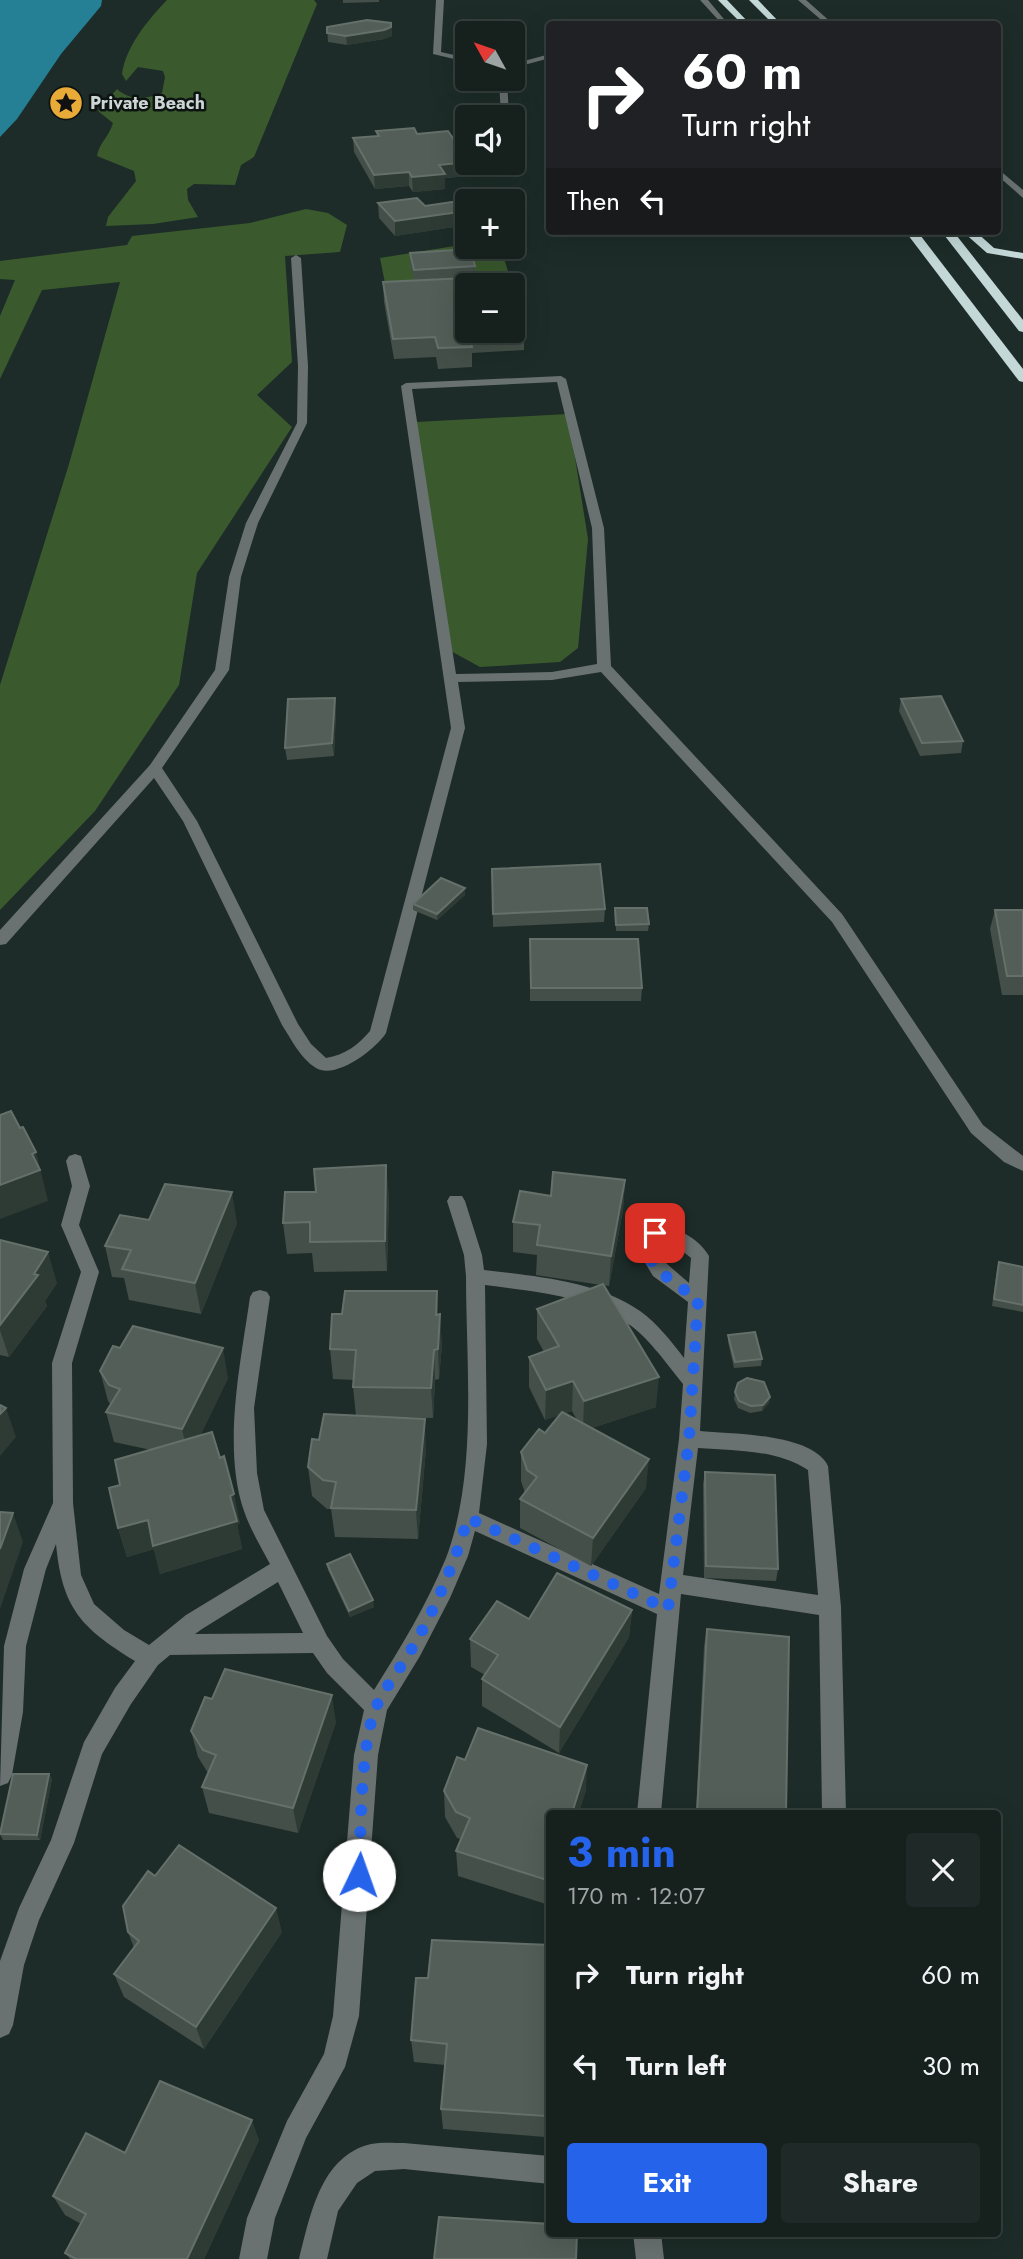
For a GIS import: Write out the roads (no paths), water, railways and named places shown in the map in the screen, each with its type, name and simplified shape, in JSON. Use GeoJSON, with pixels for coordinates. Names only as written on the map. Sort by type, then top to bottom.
{"type":"FeatureCollection","features":[{"type":"Feature","properties":{"kind":"highway"},"geometry":{"type":"LineString","coordinates":[[722,0],[743,21]]}},
{"type":"Feature","properties":{"kind":"highway"},"geometry":{"type":"LineString","coordinates":[[753,0],[774,21]]}},
{"type":"Feature","properties":{"kind":"highway"},"geometry":{"type":"LineString","coordinates":[[914,235],[1023,379]]}},
{"type":"Feature","properties":{"kind":"highway"},"geometry":{"type":"LineString","coordinates":[[950,235],[1023,328]]}},
{"type":"Feature","properties":{"kind":"highway"},"geometry":{"type":"LineString","coordinates":[[973,235],[991,250],[1023,256]]}},
{"type":"Feature","properties":{"kind":"street"},"geometry":{"type":"LineString","coordinates":[[440,0],[437,54],[455,58]]}},
{"type":"Feature","properties":{"kind":"street"},"geometry":{"type":"LineString","coordinates":[[704,0],[722,21]]}},
{"type":"Feature","properties":{"kind":"street"},"geometry":{"type":"LineString","coordinates":[[802,0],[826,21]]}},
{"type":"Feature","properties":{"kind":"street"},"geometry":{"type":"LineString","coordinates":[[525,62],[546,57]]}},
{"type":"Feature","properties":{"kind":"street"},"geometry":{"type":"LineString","coordinates":[[1001,175],[1023,195]]}},
{"type":"Feature","properties":{"kind":"street"},"geometry":{"type":"LineString","coordinates":[[0,940],[155,768],[222,670],[235,577],[248,534],[302,423],[303,366],[296,258]]}},
{"type":"Feature","properties":{"kind":"street"},"geometry":{"type":"LineString","coordinates":[[155,768],[190,821],[290,1025],[305,1048],[322,1064],[343,1062],[361,1053],[378,1033],[458,728],[406,387],[561,379],[598,528],[604,667],[837,918],[977,1129],[1010,1157],[1023,1164]]}},
{"type":"Feature","properties":{"kind":"street"},"geometry":{"type":"LineString","coordinates":[[452,678],[552,676],[604,667]]}},
{"type":"Feature","properties":{"kind":"street"},"geometry":{"type":"LineString","coordinates":[[75,1161],[81,1186],[70,1225],[90,1272],[88,1289],[70,1333],[62,1363],[63,1503],[70,1575],[82,1604],[116,1637],[158,1652],[319,1643]]}},
{"type":"Feature","properties":{"kind":"street"},"geometry":{"type":"LineString","coordinates":[[253,2259],[261,2218],[296,2130],[336,2058],[346,2016],[366,1755],[376,1707],[412,1649],[442,1591],[457,1556],[468,1518],[477,1444],[475,1276],[472,1255],[456,1201]]}},
{"type":"Feature","properties":{"kind":"street"},"geometry":{"type":"LineString","coordinates":[[475,1276],[529,1284],[608,1303],[632,1316],[693,1382]]}},
{"type":"Feature","properties":{"kind":"street"},"geometry":{"type":"LineString","coordinates":[[260,1297],[244,1408],[247,1472],[254,1510],[319,1643],[335,1666],[376,1707]]}},
{"type":"Feature","properties":{"kind":"street"},"geometry":{"type":"LineString","coordinates":[[649,1810],[668,1609],[689,1439],[698,1299]]}},
{"type":"Feature","properties":{"kind":"street"},"geometry":{"type":"LineString","coordinates":[[689,1439],[785,1449],[807,1457],[818,1466],[830,1607],[834,1810]]}},
{"type":"Feature","properties":{"kind":"street"},"geometry":{"type":"LineString","coordinates":[[0,1775],[12,1712],[15,1646],[35,1569],[63,1503]]}},
{"type":"Feature","properties":{"kind":"street"},"geometry":{"type":"LineString","coordinates":[[468,1518],[668,1609]]}},
{"type":"Feature","properties":{"kind":"street"},"geometry":{"type":"LineString","coordinates":[[0,2025],[10,1965],[28,1917],[62,1843],[92,1750],[123,1696],[158,1652],[194,1622],[284,1567]]}},
{"type":"Feature","properties":{"kind":"street"},"geometry":{"type":"LineString","coordinates":[[672,1583],[830,1607]]}},
{"type":"Feature","properties":{"kind":"street"},"geometry":{"type":"LineString","coordinates":[[313,2259],[326,2206],[347,2173],[370,2158],[404,2156],[546,2170]]}},
{"type":"Feature","properties":{"kind":"street"},"geometry":{"type":"LineString","coordinates":[[647,2237],[650,2259]]}},
{"type":"Feature","properties":{"kind":"water"},"geometry":{"type":"Polygon","coordinates":[[[0,0],[102,0],[101,6],[61,54],[17,119],[0,137],[0,0]]]}},
{"type":"Feature","properties":{"kind":"place","name":"Private Beach"},"geometry":{"type":"Point","coordinates":[66,103]}}]}
